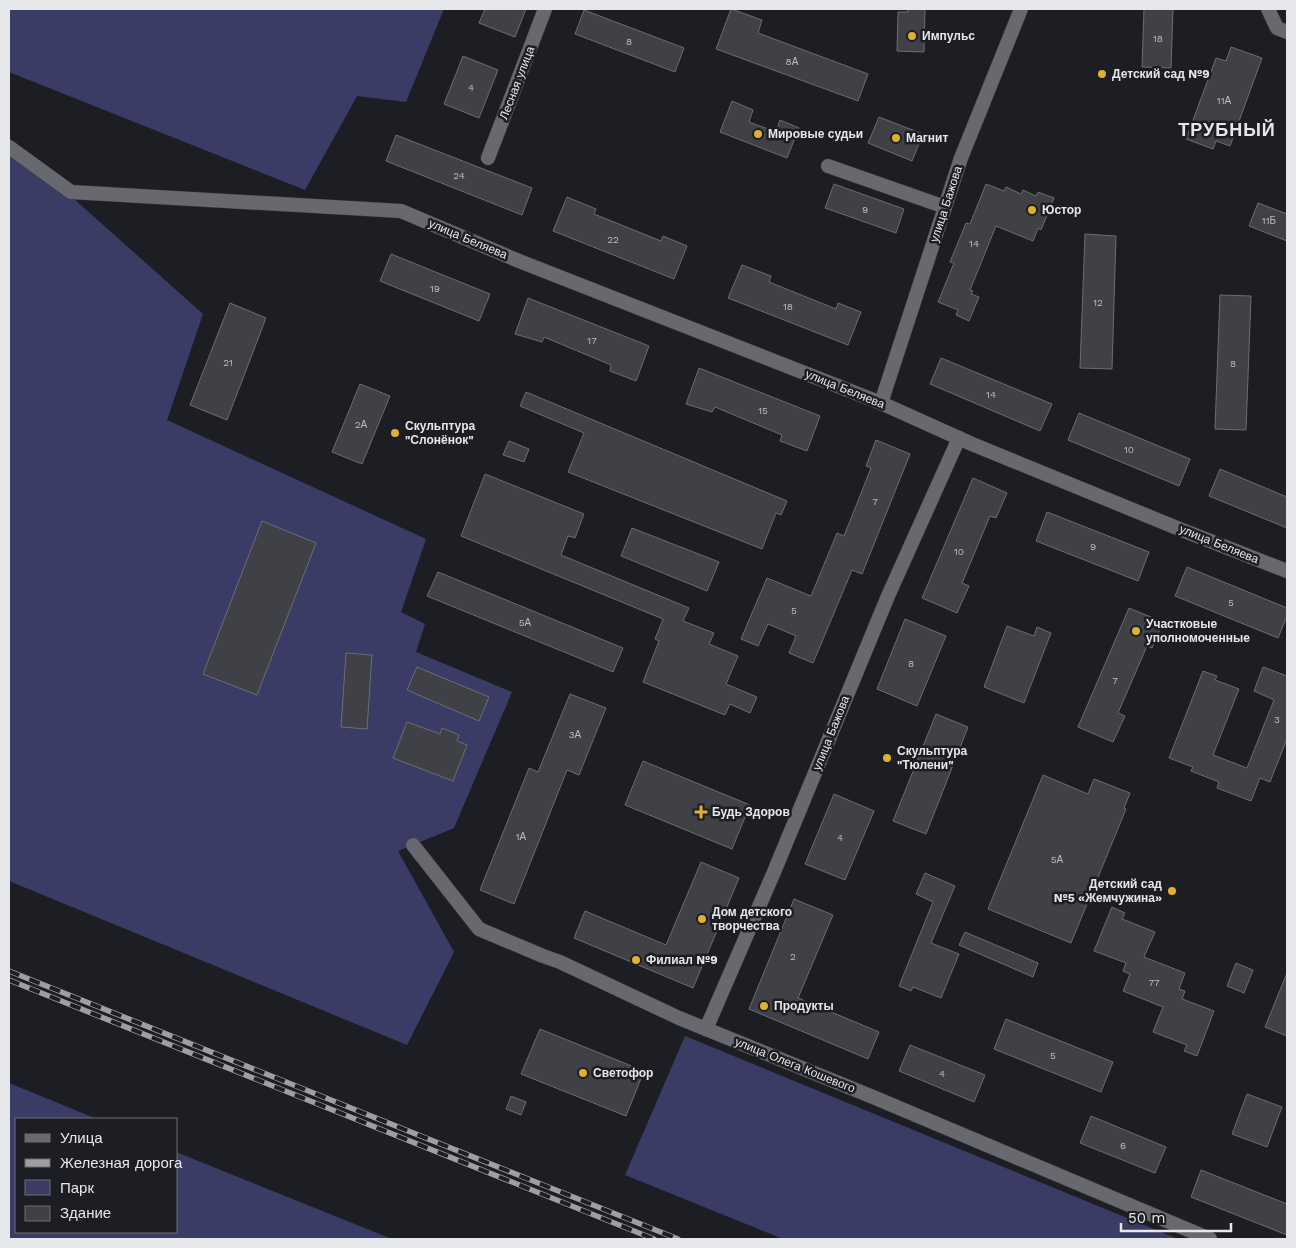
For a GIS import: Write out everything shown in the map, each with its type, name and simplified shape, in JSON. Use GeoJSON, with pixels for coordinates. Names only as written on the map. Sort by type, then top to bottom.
{"type":"FeatureCollection","features":[{"type":"Feature","properties":{"kind":"street","name":"Лесная улица"},"geometry":{"type":"LineString","coordinates":[[488,158],[545,9]]}},
{"type":"Feature","properties":{"kind":"street","name":"улица Бажова"},"geometry":{"type":"LineString","coordinates":[[881,403],[965,149],[1022,9]]}},
{"type":"Feature","properties":{"kind":"street"},"geometry":{"type":"LineString","coordinates":[[1268,9],[1277,28],[1287,32]]}},
{"type":"Feature","properties":{"kind":"street","name":"улица Беляева"},"geometry":{"type":"LineString","coordinates":[[9,147],[71,192],[400,211],[520,261],[881,403],[959,438],[1287,571]]}},
{"type":"Feature","properties":{"kind":"street"},"geometry":{"type":"LineString","coordinates":[[828,166],[945,208]]}},
{"type":"Feature","properties":{"kind":"street","name":"улица Бажова"},"geometry":{"type":"LineString","coordinates":[[706,1028],[774,872],[888,596],[959,438]]}},
{"type":"Feature","properties":{"kind":"street","name":"улица Олега Кошевого"},"geometry":{"type":"LineString","coordinates":[[413,845],[479,929],[560,962],[680,1018],[1210,1239]]}},
{"type":"Feature","properties":{"kind":"green space"},"geometry":{"type":"Polygon","coordinates":[[[9,9],[444,9],[406,102],[357,96],[305,190],[9,72],[9,9]]]}},
{"type":"Feature","properties":{"kind":"green space"},"geometry":{"type":"Polygon","coordinates":[[[9,141],[203,314],[167,420],[426,539],[401,612],[425,624],[416,652],[512,692],[454,828],[398,851],[454,952],[407,1045],[9,881],[9,141]]]}},
{"type":"Feature","properties":{"kind":"green space"},"geometry":{"type":"Polygon","coordinates":[[[685,1036],[1178,1239],[783,1239],[625,1175],[685,1036]]]}},
{"type":"Feature","properties":{"kind":"green space"},"geometry":{"type":"Polygon","coordinates":[[[9,1083],[95,1118],[15,1118],[15,1233],[178,1233],[178,1153],[392,1239],[9,1239],[9,1083]]]}},
{"type":"Feature","properties":{"kind":"building"},"geometry":{"type":"Polygon","coordinates":[[[485,9],[526,9],[515,37],[479,23],[485,9]]]}},
{"type":"Feature","properties":{"kind":"building"},"geometry":{"type":"Polygon","coordinates":[[[731,9],[762,20],[758,33],[868,74],[858,101],[716,49],[731,9]]]}},
{"type":"Feature","properties":{"kind":"building"},"geometry":{"type":"Polygon","coordinates":[[[908,9],[925,9],[924,52],[897,51],[898,12],[908,12],[908,9]]]}},
{"type":"Feature","properties":{"kind":"building"},"geometry":{"type":"Polygon","coordinates":[[[1144,9],[1173,9],[1171,68],[1142,67],[1144,9]]]}},
{"type":"Feature","properties":{"kind":"building"},"geometry":{"type":"Polygon","coordinates":[[[584,10],[684,48],[675,72],[575,34],[584,10]]]}},
{"type":"Feature","properties":{"kind":"building"},"geometry":{"type":"Polygon","coordinates":[[[1231,47],[1262,58],[1230,146],[1216,141],[1213,149],[1186,139],[1216,58],[1226,61],[1231,47]]]}},
{"type":"Feature","properties":{"kind":"building"},"geometry":{"type":"Polygon","coordinates":[[[463,56],[498,70],[479,118],[444,104],[463,56]]]}},
{"type":"Feature","properties":{"kind":"building"},"geometry":{"type":"Polygon","coordinates":[[[732,101],[753,110],[749,122],[776,132],[780,120],[799,128],[787,158],[720,132],[732,101]]]}},
{"type":"Feature","properties":{"kind":"building"},"geometry":{"type":"Polygon","coordinates":[[[879,117],[923,134],[912,161],[868,143],[879,117]]]}},
{"type":"Feature","properties":{"kind":"building"},"geometry":{"type":"Polygon","coordinates":[[[396,135],[532,188],[522,215],[386,161],[396,135]]]}},
{"type":"Feature","properties":{"kind":"building"},"geometry":{"type":"Polygon","coordinates":[[[834,184],[904,209],[896,233],[825,208],[834,184]]]}},
{"type":"Feature","properties":{"kind":"building"},"geometry":{"type":"Polygon","coordinates":[[[986,184],[1004,191],[1006,187],[1021,194],[1023,190],[1036,196],[1038,192],[1054,198],[1041,230],[1038,228],[1033,241],[996,226],[970,290],[973,291],[971,294],[979,297],[969,321],[956,315],[958,310],[938,302],[954,263],[950,262],[966,223],[970,224],[986,184]]]}},
{"type":"Feature","properties":{"kind":"building"},"geometry":{"type":"Polygon","coordinates":[[[567,197],[596,209],[594,214],[661,241],[663,236],[687,246],[674,279],[553,231],[567,197]]]}},
{"type":"Feature","properties":{"kind":"building"},"geometry":{"type":"Polygon","coordinates":[[[1258,203],[1287,214],[1287,241],[1249,226],[1258,203]]]}},
{"type":"Feature","properties":{"kind":"building"},"geometry":{"type":"Polygon","coordinates":[[[1085,234],[1116,236],[1112,369],[1080,368],[1085,234]]]}},
{"type":"Feature","properties":{"kind":"building"},"geometry":{"type":"Polygon","coordinates":[[[391,254],[490,294],[479,321],[380,281],[391,254]]]}},
{"type":"Feature","properties":{"kind":"building"},"geometry":{"type":"Polygon","coordinates":[[[742,265],[771,276],[769,282],[836,309],[838,303],[861,312],[848,345],[728,298],[742,265]]]}},
{"type":"Feature","properties":{"kind":"building"},"geometry":{"type":"Polygon","coordinates":[[[1220,295],[1251,296],[1246,430],[1215,429],[1220,295]]]}},
{"type":"Feature","properties":{"kind":"building"},"geometry":{"type":"Polygon","coordinates":[[[528,298],[649,346],[636,381],[610,371],[611,365],[544,337],[542,342],[515,334],[528,298]]]}},
{"type":"Feature","properties":{"kind":"building"},"geometry":{"type":"Polygon","coordinates":[[[230,303],[266,318],[227,420],[190,405],[230,303]]]}},
{"type":"Feature","properties":{"kind":"building"},"geometry":{"type":"Polygon","coordinates":[[[941,358],[1052,404],[1040,431],[930,384],[941,358]]]}},
{"type":"Feature","properties":{"kind":"building"},"geometry":{"type":"Polygon","coordinates":[[[699,368],[820,416],[807,451],[780,441],[782,435],[715,407],[712,412],[686,404],[699,368]]]}},
{"type":"Feature","properties":{"kind":"building"},"geometry":{"type":"Polygon","coordinates":[[[360,384],[390,396],[362,464],[332,452],[360,384]]]}},
{"type":"Feature","properties":{"kind":"building"},"geometry":{"type":"Polygon","coordinates":[[[526,392],[787,501],[781,515],[776,513],[762,549],[568,472],[584,433],[520,406],[526,392]]]}},
{"type":"Feature","properties":{"kind":"building"},"geometry":{"type":"Polygon","coordinates":[[[1079,413],[1190,459],[1179,486],[1068,440],[1079,413]]]}},
{"type":"Feature","properties":{"kind":"building"},"geometry":{"type":"Polygon","coordinates":[[[876,440],[910,454],[862,574],[852,570],[813,663],[789,653],[796,636],[768,624],[758,646],[741,639],[767,578],[811,596],[837,533],[844,536],[871,468],[866,466],[876,440]]]}},
{"type":"Feature","properties":{"kind":"building"},"geometry":{"type":"Polygon","coordinates":[[[509,441],[529,449],[524,462],[503,455],[509,441]]]}},
{"type":"Feature","properties":{"kind":"building"},"geometry":{"type":"Polygon","coordinates":[[[1220,469],[1287,497],[1287,528],[1209,496],[1220,469]]]}},
{"type":"Feature","properties":{"kind":"building"},"geometry":{"type":"Polygon","coordinates":[[[485,474],[584,514],[575,538],[568,536],[561,555],[689,608],[683,621],[714,633],[709,644],[738,656],[726,684],[757,697],[750,713],[730,704],[725,715],[643,682],[659,641],[655,639],[663,619],[461,536],[485,474]]]}},
{"type":"Feature","properties":{"kind":"building"},"geometry":{"type":"Polygon","coordinates":[[[973,478],[1007,493],[996,518],[990,516],[962,583],[969,586],[957,613],[922,598],[973,478]]]}},
{"type":"Feature","properties":{"kind":"building"},"geometry":{"type":"Polygon","coordinates":[[[1047,512],[1149,552],[1138,581],[1036,541],[1047,512]]]}},
{"type":"Feature","properties":{"kind":"building"},"geometry":{"type":"Polygon","coordinates":[[[262,521],[316,543],[257,695],[203,674],[262,521]]]}},
{"type":"Feature","properties":{"kind":"building"},"geometry":{"type":"Polygon","coordinates":[[[632,528],[719,562],[707,591],[621,556],[632,528]]]}},
{"type":"Feature","properties":{"kind":"building"},"geometry":{"type":"Polygon","coordinates":[[[1187,567],[1287,608],[1287,616],[1278,638],[1175,596],[1187,567]]]}},
{"type":"Feature","properties":{"kind":"building"},"geometry":{"type":"Polygon","coordinates":[[[438,572],[623,648],[613,672],[427,596],[438,572]]]}},
{"type":"Feature","properties":{"kind":"building"},"geometry":{"type":"Polygon","coordinates":[[[1129,608],[1163,622],[1152,648],[1147,646],[1118,713],[1125,716],[1113,742],[1078,727],[1129,608]]]}},
{"type":"Feature","properties":{"kind":"building"},"geometry":{"type":"Polygon","coordinates":[[[905,619],[946,636],[917,706],[877,689],[905,619]]]}},
{"type":"Feature","properties":{"kind":"building"},"geometry":{"type":"Polygon","coordinates":[[[1007,626],[1034,636],[1037,627],[1051,633],[1024,703],[984,687],[1007,626]]]}},
{"type":"Feature","properties":{"kind":"building"},"geometry":{"type":"Polygon","coordinates":[[[346,653],[372,655],[367,729],[341,727],[346,653]]]}},
{"type":"Feature","properties":{"kind":"building"},"geometry":{"type":"Polygon","coordinates":[[[417,667],[489,697],[479,721],[407,690],[417,667]]]}},
{"type":"Feature","properties":{"kind":"building"},"geometry":{"type":"Polygon","coordinates":[[[1263,667],[1287,676],[1287,739],[1270,782],[1260,778],[1251,801],[1217,788],[1219,782],[1191,771],[1193,767],[1169,758],[1203,671],[1217,676],[1215,680],[1239,689],[1213,755],[1247,768],[1274,700],[1254,691],[1263,667]]]}},
{"type":"Feature","properties":{"kind":"building"},"geometry":{"type":"Polygon","coordinates":[[[570,694],[606,708],[579,775],[567,770],[514,904],[480,890],[529,768],[538,772],[570,694]]]}},
{"type":"Feature","properties":{"kind":"building"},"geometry":{"type":"Polygon","coordinates":[[[936,714],[968,727],[926,834],[893,821],[936,714]]]}},
{"type":"Feature","properties":{"kind":"building"},"geometry":{"type":"Polygon","coordinates":[[[407,722],[440,734],[442,728],[459,735],[457,741],[467,745],[453,781],[393,758],[407,722]]]}},
{"type":"Feature","properties":{"kind":"building"},"geometry":{"type":"Polygon","coordinates":[[[643,761],[750,805],[732,849],[625,805],[643,761]]]}},
{"type":"Feature","properties":{"kind":"building"},"geometry":{"type":"Polygon","coordinates":[[[1043,775],[1088,794],[1094,779],[1130,793],[1124,808],[1126,809],[1071,943],[988,909],[1043,775]]]}},
{"type":"Feature","properties":{"kind":"building"},"geometry":{"type":"Polygon","coordinates":[[[834,794],[874,811],[845,880],[805,864],[834,794]]]}},
{"type":"Feature","properties":{"kind":"building"},"geometry":{"type":"Polygon","coordinates":[[[701,862],[739,878],[693,988],[574,938],[585,911],[666,945],[701,862]]]}},
{"type":"Feature","properties":{"kind":"building"},"geometry":{"type":"Polygon","coordinates":[[[925,873],[955,886],[931,943],[959,954],[941,998],[913,987],[911,991],[899,986],[933,902],[916,894],[925,873]]]}},
{"type":"Feature","properties":{"kind":"building"},"geometry":{"type":"Polygon","coordinates":[[[794,899],[833,915],[798,998],[879,1032],[868,1059],[749,1009],[794,899]]]}},
{"type":"Feature","properties":{"kind":"building"},"geometry":{"type":"Polygon","coordinates":[[[1112,907],[1125,913],[1122,919],[1155,932],[1144,957],[1185,973],[1179,989],[1185,991],[1182,999],[1214,1011],[1197,1056],[1184,1051],[1187,1045],[1153,1032],[1163,1007],[1123,991],[1130,974],[1123,971],[1126,963],[1094,951],[1112,907]]]}},
{"type":"Feature","properties":{"kind":"building"},"geometry":{"type":"Polygon","coordinates":[[[965,932],[1038,963],[1033,977],[959,945],[965,932]]]}},
{"type":"Feature","properties":{"kind":"building"},"geometry":{"type":"Polygon","coordinates":[[[1236,963],[1253,970],[1244,993],[1227,986],[1236,963]]]}},
{"type":"Feature","properties":{"kind":"building"},"geometry":{"type":"Polygon","coordinates":[[[1287,973],[1287,1036],[1265,1027],[1287,973]]]}},
{"type":"Feature","properties":{"kind":"building"},"geometry":{"type":"Polygon","coordinates":[[[1006,1019],[1113,1062],[1101,1092],[994,1049],[1006,1019]]]}},
{"type":"Feature","properties":{"kind":"building","name":"Светофор"},"geometry":{"type":"Polygon","coordinates":[[[540,1029],[644,1071],[626,1116],[521,1074],[540,1029]]]}},
{"type":"Feature","properties":{"kind":"building"},"geometry":{"type":"Polygon","coordinates":[[[910,1045],[985,1075],[974,1102],[899,1071],[910,1045]]]}},
{"type":"Feature","properties":{"kind":"building"},"geometry":{"type":"Polygon","coordinates":[[[1247,1094],[1282,1107],[1267,1147],[1232,1134],[1247,1094]]]}},
{"type":"Feature","properties":{"kind":"building"},"geometry":{"type":"Polygon","coordinates":[[[511,1096],[526,1102],[521,1115],[506,1109],[511,1096]]]}},
{"type":"Feature","properties":{"kind":"building"},"geometry":{"type":"Polygon","coordinates":[[[1091,1116],[1166,1147],[1155,1173],[1080,1143],[1091,1116]]]}},
{"type":"Feature","properties":{"kind":"building"},"geometry":{"type":"Polygon","coordinates":[[[1201,1170],[1287,1204],[1287,1235],[1191,1197],[1201,1170]]]}},
{"type":"Feature","properties":{"kind":"railway"},"geometry":{"type":"LineString","coordinates":[[9,971],[678,1239]]}},
{"type":"Feature","properties":{"kind":"railway"},"geometry":{"type":"LineString","coordinates":[[9,980],[654,1239]]}},
{"type":"Feature","properties":{"kind":"place","name":"Импульс"},"geometry":{"type":"Point","coordinates":[912,36]}},
{"type":"Feature","properties":{"kind":"place","name":"Детский сад №9"},"geometry":{"type":"Point","coordinates":[1102,74]}},
{"type":"Feature","properties":{"kind":"place","name":"Мировые судьи"},"geometry":{"type":"Point","coordinates":[758,134]}},
{"type":"Feature","properties":{"kind":"place","name":"Магнит"},"geometry":{"type":"Point","coordinates":[896,138]}},
{"type":"Feature","properties":{"kind":"place","name":"Юстор"},"geometry":{"type":"Point","coordinates":[1032,210]}},
{"type":"Feature","properties":{"kind":"place","name":"Скульптура \"Слонёнок\""},"geometry":{"type":"Point","coordinates":[395,433]}},
{"type":"Feature","properties":{"kind":"place","name":"Участковые уполномоченные"},"geometry":{"type":"Point","coordinates":[1136,631]}},
{"type":"Feature","properties":{"kind":"place","name":"Скульптура \"Тюлени\""},"geometry":{"type":"Point","coordinates":[887,758]}},
{"type":"Feature","properties":{"kind":"place","name":"Будь Здоров"},"geometry":{"type":"Point","coordinates":[701,812]}},
{"type":"Feature","properties":{"kind":"place","name":"Детский сад №5 «Жемчужина»"},"geometry":{"type":"Point","coordinates":[1172,891]}},
{"type":"Feature","properties":{"kind":"place","name":"Дом детского творчества"},"geometry":{"type":"Point","coordinates":[702,919]}},
{"type":"Feature","properties":{"kind":"place","name":"Филиал №9"},"geometry":{"type":"Point","coordinates":[636,960]}},
{"type":"Feature","properties":{"kind":"place","name":"Продукты"},"geometry":{"type":"Point","coordinates":[764,1006]}},
{"type":"Feature","properties":{"kind":"place","name":"Светофор"},"geometry":{"type":"Point","coordinates":[583,1073]}},
{"type":"Feature","properties":{"kind":"district","name":"ТРУБНЫЙ"},"geometry":{"type":"Point","coordinates":[1227,129]}}]}
